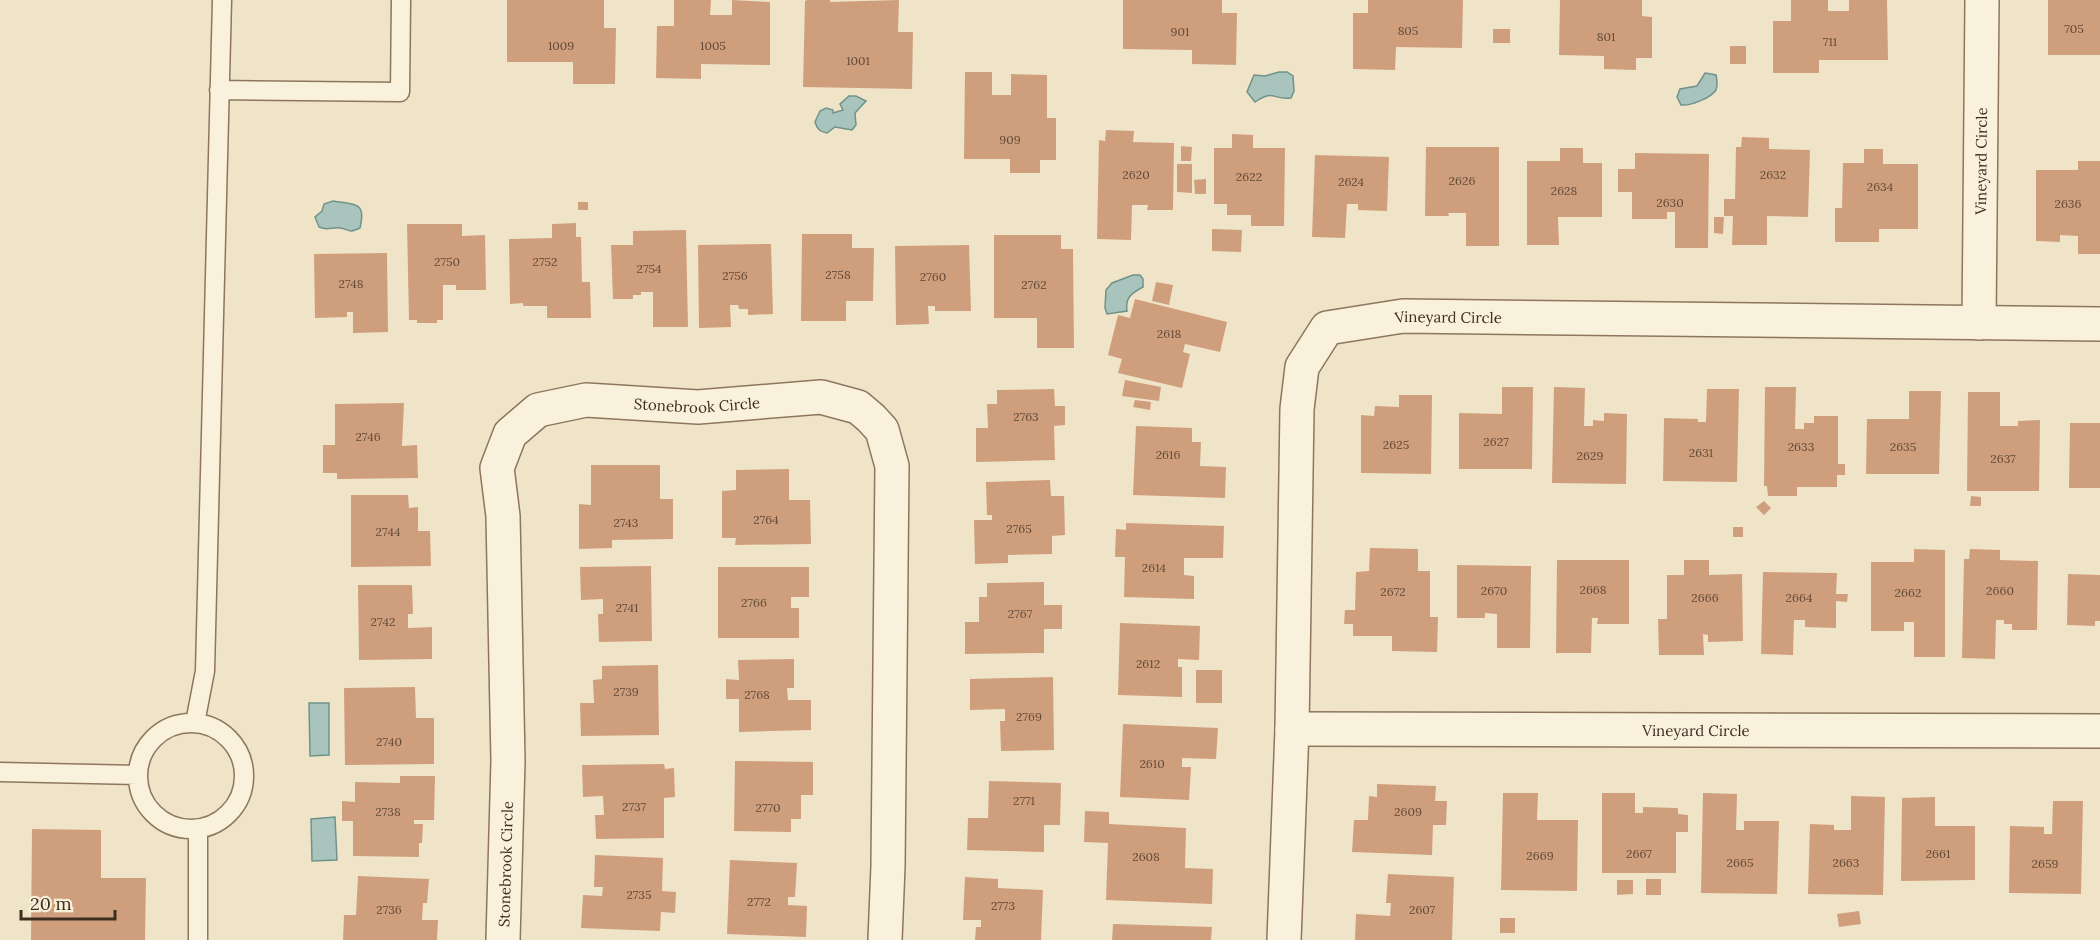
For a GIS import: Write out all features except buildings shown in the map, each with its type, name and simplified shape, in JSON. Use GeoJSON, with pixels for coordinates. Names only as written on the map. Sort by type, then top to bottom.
{"type":"FeatureCollection","features":[{"type":"Feature","properties":{"kind":"street","name":"Vineyard Circle"},"geometry":{"type":"LineString","coordinates":[[1979,322],[1982,0]]}},
{"type":"Feature","properties":{"kind":"street","name":"Vineyard Circle"},"geometry":{"type":"LineString","coordinates":[[1284,940],[1292,729],[1297,409],[1302,367],[1328,328],[1403,316],[2100,324]]}},
{"type":"Feature","properties":{"kind":"street","name":"Stonebrook Circle"},"geometry":{"type":"LineString","coordinates":[[502,940],[508,760],[503,516],[497,468],[510,434],[537,410],[586,400],[698,408],[821,397],[858,407],[871,418],[882,430],[892,466],[888,866],[885,940]]}},
{"type":"Feature","properties":{"kind":"street","name":"Vineyard Circle"},"geometry":{"type":"LineString","coordinates":[[1292,729],[2100,730]]}},
{"type":"Feature","properties":{"kind":"lane"},"geometry":{"type":"LineString","coordinates":[[195,723],[206,671],[222,0]]}},
{"type":"Feature","properties":{"kind":"lane"},"geometry":{"type":"LineString","coordinates":[[219,90],[400,92],[401,0]]}},
{"type":"Feature","properties":{"kind":"lane"},"geometry":{"type":"LineString","coordinates":[[195,723],[205,724],[222,732],[235,744],[243,761],[245,779],[241,797],[231,813],[216,823],[198,829],[182,828],[165,823],[152,813],[142,798],[138,775],[138,766],[155,736],[169,727],[195,723]]}},
{"type":"Feature","properties":{"kind":"lane"},"geometry":{"type":"LineString","coordinates":[[0,772],[138,775]]}},
{"type":"Feature","properties":{"kind":"lane"},"geometry":{"type":"LineString","coordinates":[[198,829],[198,940]]}},
{"type":"Feature","properties":{"kind":"water"},"geometry":{"type":"Polygon","coordinates":[[[1287,72],[1293,76],[1294,91],[1291,98],[1266,96],[1255,102],[1247,92],[1254,75],[1265,76],[1287,72]]]}},
{"type":"Feature","properties":{"kind":"water"},"geometry":{"type":"Polygon","coordinates":[[[1705,73],[1716,75],[1716,90],[1700,101],[1681,105],[1677,97],[1680,89],[1697,86],[1705,73]]]}},
{"type":"Feature","properties":{"kind":"water"},"geometry":{"type":"Polygon","coordinates":[[[849,96],[856,96],[866,101],[855,113],[856,125],[852,130],[835,127],[827,133],[819,130],[815,122],[820,111],[826,108],[833,110],[833,113],[843,110],[840,104],[849,96]]]}},
{"type":"Feature","properties":{"kind":"water"},"geometry":{"type":"Polygon","coordinates":[[[333,201],[352,204],[360,208],[362,219],[360,228],[351,231],[319,227],[315,217],[322,211],[324,204],[333,201]]]}},
{"type":"Feature","properties":{"kind":"water"},"geometry":{"type":"Polygon","coordinates":[[[1133,275],[1140,275],[1143,279],[1143,287],[1130,296],[1127,311],[1107,314],[1106,290],[1112,283],[1133,275]]]}},
{"type":"Feature","properties":{"kind":"water"},"geometry":{"type":"Polygon","coordinates":[[[309,703],[329,703],[329,755],[310,756],[309,703]]]}},
{"type":"Feature","properties":{"kind":"water"},"geometry":{"type":"Polygon","coordinates":[[[335,817],[337,860],[312,861],[311,819],[335,817]]]}}]}
